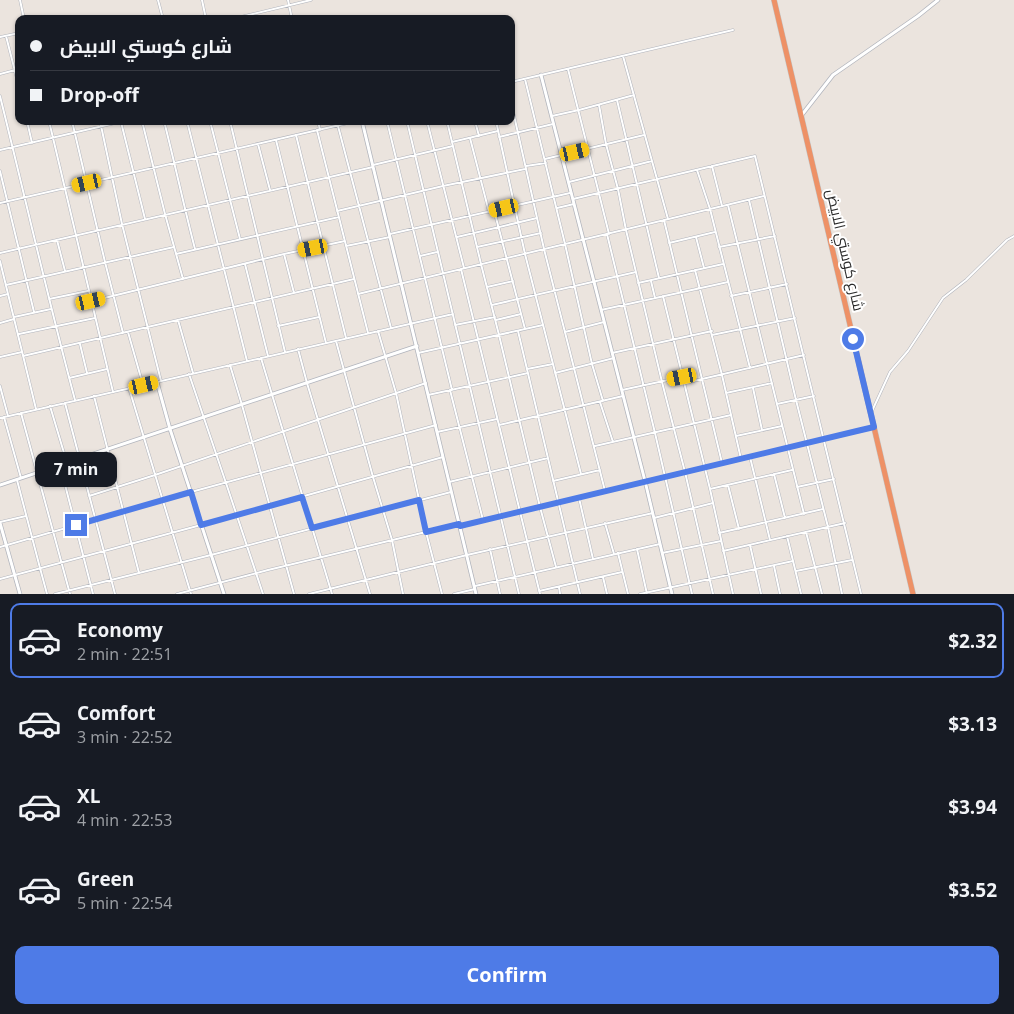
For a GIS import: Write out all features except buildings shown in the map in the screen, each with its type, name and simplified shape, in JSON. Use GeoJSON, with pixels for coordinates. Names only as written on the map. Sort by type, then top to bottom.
{"type":"FeatureCollection","features":[{"type":"Feature","properties":{"kind":"highway","name":"شارع كوستي الابيض"},"geometry":{"type":"LineString","coordinates":[[774,0],[913,594]]}},
{"type":"Feature","properties":{"kind":"street"},"geometry":{"type":"LineString","coordinates":[[20,0],[23,15]]}},
{"type":"Feature","properties":{"kind":"street"},"geometry":{"type":"LineString","coordinates":[[158,0],[162,15]]}},
{"type":"Feature","properties":{"kind":"street"},"geometry":{"type":"LineString","coordinates":[[202,0],[205,15]]}},
{"type":"Feature","properties":{"kind":"street"},"geometry":{"type":"LineString","coordinates":[[288,0],[291,15]]}},
{"type":"Feature","properties":{"kind":"street"},"geometry":{"type":"LineString","coordinates":[[248,15],[311,0]]}},
{"type":"Feature","properties":{"kind":"street"},"geometry":{"type":"LineString","coordinates":[[801,116],[833,75],[938,0]]}},
{"type":"Feature","properties":{"kind":"street"},"geometry":{"type":"LineString","coordinates":[[515,81],[733,30]]}},
{"type":"Feature","properties":{"kind":"street"},"geometry":{"type":"LineString","coordinates":[[0,37],[15,34]]}},
{"type":"Feature","properties":{"kind":"street"},"geometry":{"type":"LineString","coordinates":[[6,36],[15,73]]}},
{"type":"Feature","properties":{"kind":"street"},"geometry":{"type":"LineString","coordinates":[[623,56],[668,220]]}},
{"type":"Feature","properties":{"kind":"street"},"geometry":{"type":"LineString","coordinates":[[568,69],[595,175],[623,305],[635,348],[692,594]]}},
{"type":"Feature","properties":{"kind":"street"},"geometry":{"type":"LineString","coordinates":[[0,74],[14,70]]}},
{"type":"Feature","properties":{"kind":"street"},"geometry":{"type":"LineString","coordinates":[[541,75],[634,437],[672,594]]}},
{"type":"Feature","properties":{"kind":"street"},"geometry":{"type":"LineString","coordinates":[[525,79],[612,442]]}},
{"type":"Feature","properties":{"kind":"street"},"geometry":{"type":"LineString","coordinates":[[552,116],[634,95]]}},
{"type":"Feature","properties":{"kind":"street"},"geometry":{"type":"LineString","coordinates":[[0,96],[48,299],[75,400]]}},
{"type":"Feature","properties":{"kind":"street"},"geometry":{"type":"LineString","coordinates":[[616,100],[659,278]]}},
{"type":"Feature","properties":{"kind":"street"},"geometry":{"type":"LineString","coordinates":[[599,105],[606,144],[618,188],[642,301],[685,472],[713,594]]}},
{"type":"Feature","properties":{"kind":"street"},"geometry":{"type":"LineString","coordinates":[[515,119],[544,249],[605,491]]}},
{"type":"Feature","properties":{"kind":"street"},"geometry":{"type":"LineString","coordinates":[[499,137],[554,124]]}},
{"type":"Feature","properties":{"kind":"street"},"geometry":{"type":"LineString","coordinates":[[28,125],[32,143]]}},
{"type":"Feature","properties":{"kind":"street"},"geometry":{"type":"LineString","coordinates":[[50,125],[113,392]]}},
{"type":"Feature","properties":{"kind":"street"},"geometry":{"type":"LineString","coordinates":[[73,125],[123,333]]}},
{"type":"Feature","properties":{"kind":"street"},"geometry":{"type":"LineString","coordinates":[[0,150],[109,125]]}},
{"type":"Feature","properties":{"kind":"street"},"geometry":{"type":"LineString","coordinates":[[122,125],[145,219]]}},
{"type":"Feature","properties":{"kind":"street"},"geometry":{"type":"LineString","coordinates":[[143,125],[183,279]]}},
{"type":"Feature","properties":{"kind":"street"},"geometry":{"type":"LineString","coordinates":[[165,125],[195,249]]}},
{"type":"Feature","properties":{"kind":"street"},"geometry":{"type":"LineString","coordinates":[[188,125],[246,361]]}},
{"type":"Feature","properties":{"kind":"street"},"geometry":{"type":"LineString","coordinates":[[211,125],[240,239]]}},
{"type":"Feature","properties":{"kind":"street"},"geometry":{"type":"LineString","coordinates":[[231,125],[285,352]]}},
{"type":"Feature","properties":{"kind":"street"},"geometry":{"type":"LineString","coordinates":[[318,125],[337,211],[368,333]]}},
{"type":"Feature","properties":{"kind":"street"},"geometry":{"type":"LineString","coordinates":[[0,203],[342,125]]}},
{"type":"Feature","properties":{"kind":"street"},"geometry":{"type":"LineString","coordinates":[[363,125],[476,594]]}},
{"type":"Feature","properties":{"kind":"street"},"geometry":{"type":"LineString","coordinates":[[388,125],[459,427],[483,520]]}},
{"type":"Feature","properties":{"kind":"street"},"geometry":{"type":"LineString","coordinates":[[408,125],[519,594]]}},
{"type":"Feature","properties":{"kind":"street"},"geometry":{"type":"LineString","coordinates":[[428,125],[456,237],[473,321],[540,592],[558,586],[622,572]]}},
{"type":"Feature","properties":{"kind":"street"},"geometry":{"type":"LineString","coordinates":[[448,125],[556,568]]}},
{"type":"Feature","properties":{"kind":"street"},"geometry":{"type":"LineString","coordinates":[[476,125],[479,136]]}},
{"type":"Feature","properties":{"kind":"street"},"geometry":{"type":"LineString","coordinates":[[497,125],[525,254],[581,474]]}},
{"type":"Feature","properties":{"kind":"street"},"geometry":{"type":"LineString","coordinates":[[338,126],[391,328]]}},
{"type":"Feature","properties":{"kind":"street"},"geometry":{"type":"LineString","coordinates":[[101,127],[170,429],[224,594]]}},
{"type":"Feature","properties":{"kind":"street"},"geometry":{"type":"LineString","coordinates":[[452,142],[498,131]]}},
{"type":"Feature","properties":{"kind":"street"},"geometry":{"type":"LineString","coordinates":[[296,135],[346,338]]}},
{"type":"Feature","properties":{"kind":"street"},"geometry":{"type":"LineString","coordinates":[[545,159],[645,135]]}},
{"type":"Feature","properties":{"kind":"street"},"geometry":{"type":"LineString","coordinates":[[470,138],[489,212]]}},
{"type":"Feature","properties":{"kind":"street"},"geometry":{"type":"LineString","coordinates":[[276,140],[326,343]]}},
{"type":"Feature","properties":{"kind":"street"},"geometry":{"type":"LineString","coordinates":[[258,144],[270,190]]}},
{"type":"Feature","properties":{"kind":"street"},"geometry":{"type":"LineString","coordinates":[[0,252],[329,177],[453,146]]}},
{"type":"Feature","properties":{"kind":"street"},"geometry":{"type":"LineString","coordinates":[[573,199],[755,156],[861,594]]}},
{"type":"Feature","properties":{"kind":"street"},"geometry":{"type":"LineString","coordinates":[[568,182],[652,161]]}},
{"type":"Feature","properties":{"kind":"street"},"geometry":{"type":"LineString","coordinates":[[337,211],[546,163]]}},
{"type":"Feature","properties":{"kind":"street"},"geometry":{"type":"LineString","coordinates":[[712,166],[722,206]]}},
{"type":"Feature","properties":{"kind":"street"},"geometry":{"type":"LineString","coordinates":[[697,170],[710,209],[750,368]]}},
{"type":"Feature","properties":{"kind":"street"},"geometry":{"type":"LineString","coordinates":[[0,171],[34,312]]}},
{"type":"Feature","properties":{"kind":"street"},"geometry":{"type":"LineString","coordinates":[[346,246],[571,193]]}},
{"type":"Feature","properties":{"kind":"street"},"geometry":{"type":"LineString","coordinates":[[358,294],[765,196]]}},
{"type":"Feature","properties":{"kind":"street"},"geometry":{"type":"LineString","coordinates":[[749,200],[828,527],[842,594]]}},
{"type":"Feature","properties":{"kind":"street"},"geometry":{"type":"LineString","coordinates":[[556,208],[574,204]]}},
{"type":"Feature","properties":{"kind":"street"},"geometry":{"type":"LineString","coordinates":[[728,205],[804,514]]}},
{"type":"Feature","properties":{"kind":"street"},"geometry":{"type":"LineString","coordinates":[[494,210],[524,329]]}},
{"type":"Feature","properties":{"kind":"street"},"geometry":{"type":"LineString","coordinates":[[176,254],[339,217]]}},
{"type":"Feature","properties":{"kind":"street"},"geometry":{"type":"LineString","coordinates":[[456,237],[537,218]]}},
{"type":"Feature","properties":{"kind":"street"},"geometry":{"type":"LineString","coordinates":[[664,220],[722,463]]}},
{"type":"Feature","properties":{"kind":"street"},"geometry":{"type":"LineString","coordinates":[[669,243],[715,232]]}},
{"type":"Feature","properties":{"kind":"street"},"geometry":{"type":"LineString","coordinates":[[477,247],[541,233]]}},
{"type":"Feature","properties":{"kind":"street"},"geometry":{"type":"LineString","coordinates":[[719,247],[775,236]]}},
{"type":"Feature","properties":{"kind":"street"},"geometry":{"type":"LineString","coordinates":[[871,413],[890,372],[908,351],[943,298],[966,280],[1007,240],[1014,236]]}},
{"type":"Feature","properties":{"kind":"street"},"geometry":{"type":"LineString","coordinates":[[696,237],[704,268]]}},
{"type":"Feature","properties":{"kind":"street"},"geometry":{"type":"LineString","coordinates":[[57,239],[65,272]]}},
{"type":"Feature","properties":{"kind":"street"},"geometry":{"type":"LineString","coordinates":[[91,301],[345,241]]}},
{"type":"Feature","properties":{"kind":"street"},"geometry":{"type":"LineString","coordinates":[[6,284],[174,248]]}},
{"type":"Feature","properties":{"kind":"street"},"geometry":{"type":"LineString","coordinates":[[420,256],[438,251]]}},
{"type":"Feature","properties":{"kind":"street"},"geometry":{"type":"LineString","coordinates":[[284,254],[294,293]]}},
{"type":"Feature","properties":{"kind":"street"},"geometry":{"type":"LineString","coordinates":[[0,261],[36,409]]}},
{"type":"Feature","properties":{"kind":"street"},"geometry":{"type":"LineString","coordinates":[[245,264],[268,356]]}},
{"type":"Feature","properties":{"kind":"street"},"geometry":{"type":"LineString","coordinates":[[638,282],[724,264]]}},
{"type":"Feature","properties":{"kind":"street"},"geometry":{"type":"LineString","coordinates":[[695,270],[712,333],[741,458]]}},
{"type":"Feature","properties":{"kind":"street"},"geometry":{"type":"LineString","coordinates":[[492,306],[636,272]]}},
{"type":"Feature","properties":{"kind":"street"},"geometry":{"type":"LineString","coordinates":[[23,356],[354,279]]}},
{"type":"Feature","properties":{"kind":"street"},"geometry":{"type":"LineString","coordinates":[[651,280],[655,298]]}},
{"type":"Feature","properties":{"kind":"street"},"geometry":{"type":"LineString","coordinates":[[487,287],[513,281]]}},
{"type":"Feature","properties":{"kind":"street"},"geometry":{"type":"LineString","coordinates":[[601,310],[728,282]]}},
{"type":"Feature","properties":{"kind":"street"},"geometry":{"type":"LineString","coordinates":[[731,296],[786,284]]}},
{"type":"Feature","properties":{"kind":"street"},"geometry":{"type":"LineString","coordinates":[[48,299],[88,291]]}},
{"type":"Feature","properties":{"kind":"street"},"geometry":{"type":"LineString","coordinates":[[0,296],[8,294]]}},
{"type":"Feature","properties":{"kind":"street"},"geometry":{"type":"LineString","coordinates":[[663,296],[710,489],[732,594]]}},
{"type":"Feature","properties":{"kind":"street"},"geometry":{"type":"LineString","coordinates":[[0,323],[34,312],[51,309]]}},
{"type":"Feature","properties":{"kind":"street"},"geometry":{"type":"LineString","coordinates":[[0,418],[453,314]]}},
{"type":"Feature","properties":{"kind":"street"},"geometry":{"type":"LineString","coordinates":[[455,324],[521,314]]}},
{"type":"Feature","properties":{"kind":"street"},"geometry":{"type":"LineString","coordinates":[[278,326],[320,317]]}},
{"type":"Feature","properties":{"kind":"street"},"geometry":{"type":"LineString","coordinates":[[18,335],[95,318]]}},
{"type":"Feature","properties":{"kind":"street"},"geometry":{"type":"LineString","coordinates":[[612,353],[692,336],[795,318]]}},
{"type":"Feature","properties":{"kind":"street"},"geometry":{"type":"LineString","coordinates":[[178,320],[193,373]]}},
{"type":"Feature","properties":{"kind":"street"},"geometry":{"type":"LineString","coordinates":[[565,332],[604,322]]}},
{"type":"Feature","properties":{"kind":"street"},"geometry":{"type":"LineString","coordinates":[[418,353],[543,325]]}},
{"type":"Feature","properties":{"kind":"street"},"geometry":{"type":"LineString","coordinates":[[518,330],[580,594]]}},
{"type":"Feature","properties":{"kind":"street"},"geometry":{"type":"LineString","coordinates":[[378,331],[406,433],[426,532],[442,594]]}},
{"type":"Feature","properties":{"kind":"street"},"geometry":{"type":"LineString","coordinates":[[128,332],[144,385]]}},
{"type":"Feature","properties":{"kind":"street"},"geometry":{"type":"LineString","coordinates":[[336,341],[392,540],[403,594]]}},
{"type":"Feature","properties":{"kind":"street"},"geometry":{"type":"LineString","coordinates":[[80,343],[87,374]]}},
{"type":"Feature","properties":{"kind":"street"},"geometry":{"type":"LineString","coordinates":[[0,485],[417,346]]}},
{"type":"Feature","properties":{"kind":"street"},"geometry":{"type":"LineString","coordinates":[[298,349],[370,594]]}},
{"type":"Feature","properties":{"kind":"street"},"geometry":{"type":"LineString","coordinates":[[0,357],[22,352]]}},
{"type":"Feature","properties":{"kind":"street"},"geometry":{"type":"LineString","coordinates":[[684,383],[804,355]]}},
{"type":"Feature","properties":{"kind":"street"},"geometry":{"type":"LineString","coordinates":[[261,358],[332,594]]}},
{"type":"Feature","properties":{"kind":"street"},"geometry":{"type":"LineString","coordinates":[[555,373],[614,358]]}},
{"type":"Feature","properties":{"kind":"street"},"geometry":{"type":"LineString","coordinates":[[527,369],[553,364]]}},
{"type":"Feature","properties":{"kind":"street"},"geometry":{"type":"LineString","coordinates":[[230,365],[294,594]]}},
{"type":"Feature","properties":{"kind":"street"},"geometry":{"type":"LineString","coordinates":[[69,378],[107,369]]}},
{"type":"Feature","properties":{"kind":"street"},"geometry":{"type":"LineString","coordinates":[[428,395],[528,373]]}},
{"type":"Feature","properties":{"kind":"street"},"geometry":{"type":"LineString","coordinates":[[189,374],[263,594]]}},
{"type":"Feature","properties":{"kind":"street"},"geometry":{"type":"LineString","coordinates":[[622,390],[682,377]]}},
{"type":"Feature","properties":{"kind":"street"},"geometry":{"type":"LineString","coordinates":[[89,496],[426,383]]}},
{"type":"Feature","properties":{"kind":"street"},"geometry":{"type":"LineString","coordinates":[[726,393],[772,383]]}},
{"type":"Feature","properties":{"kind":"street"},"geometry":{"type":"LineString","coordinates":[[0,386],[8,416]]}},
{"type":"Feature","properties":{"kind":"street"},"geometry":{"type":"LineString","coordinates":[[752,387],[762,430]]}},
{"type":"Feature","properties":{"kind":"street"},"geometry":{"type":"LineString","coordinates":[[128,388],[190,592]]}},
{"type":"Feature","properties":{"kind":"street"},"geometry":{"type":"LineString","coordinates":[[94,396],[139,573]]}},
{"type":"Feature","properties":{"kind":"street"},"geometry":{"type":"LineString","coordinates":[[499,425],[623,396]]}},
{"type":"Feature","properties":{"kind":"street"},"geometry":{"type":"LineString","coordinates":[[777,404],[814,396]]}},
{"type":"Feature","properties":{"kind":"street"},"geometry":{"type":"LineString","coordinates":[[65,403],[115,594]]}},
{"type":"Feature","properties":{"kind":"street"},"geometry":{"type":"LineString","coordinates":[[50,406],[66,463]]}},
{"type":"Feature","properties":{"kind":"street"},"geometry":{"type":"LineString","coordinates":[[21,413],[70,594]]}},
{"type":"Feature","properties":{"kind":"street"},"geometry":{"type":"LineString","coordinates":[[594,446],[731,415]]}},
{"type":"Feature","properties":{"kind":"street"},"geometry":{"type":"LineString","coordinates":[[4,417],[26,516],[47,594]]}},
{"type":"Feature","properties":{"kind":"street"},"geometry":{"type":"LineString","coordinates":[[437,432],[497,419]]}},
{"type":"Feature","properties":{"kind":"street"},"geometry":{"type":"LineString","coordinates":[[0,547],[436,425]]}},
{"type":"Feature","properties":{"kind":"street"},"geometry":{"type":"LineString","coordinates":[[736,436],[782,426]]}},
{"type":"Feature","properties":{"kind":"street"},"geometry":{"type":"LineString","coordinates":[[177,594],[321,557],[874,427]]}},
{"type":"Feature","properties":{"kind":"street"},"geometry":{"type":"LineString","coordinates":[[749,456],[770,540]]}},
{"type":"Feature","properties":{"kind":"street"},"geometry":{"type":"LineString","coordinates":[[0,578],[201,525],[443,457]]}},
{"type":"Feature","properties":{"kind":"street"},"geometry":{"type":"LineString","coordinates":[[449,482],[548,458]]}},
{"type":"Feature","properties":{"kind":"street"},"geometry":{"type":"LineString","coordinates":[[60,465],[93,594]]}},
{"type":"Feature","properties":{"kind":"street"},"geometry":{"type":"LineString","coordinates":[[553,481],[600,470]]}},
{"type":"Feature","properties":{"kind":"street"},"geometry":{"type":"LineString","coordinates":[[710,489],[792,470]]}},
{"type":"Feature","properties":{"kind":"street"},"geometry":{"type":"LineString","coordinates":[[774,474],[785,518]]}},
{"type":"Feature","properties":{"kind":"street"},"geometry":{"type":"LineString","coordinates":[[797,487],[834,479]]}},
{"type":"Feature","properties":{"kind":"street"},"geometry":{"type":"LineString","coordinates":[[728,485],[739,529]]}},
{"type":"Feature","properties":{"kind":"street"},"geometry":{"type":"LineString","coordinates":[[55,594],[452,492]]}},
{"type":"Feature","properties":{"kind":"street"},"geometry":{"type":"LineString","coordinates":[[578,497],[593,559]]}},
{"type":"Feature","properties":{"kind":"street"},"geometry":{"type":"LineString","coordinates":[[654,518],[713,503]]}},
{"type":"Feature","properties":{"kind":"street"},"geometry":{"type":"LineString","coordinates":[[719,533],[823,509]]}},
{"type":"Feature","properties":{"kind":"street"},"geometry":{"type":"LineString","coordinates":[[309,594],[467,554],[653,513]]}},
{"type":"Feature","properties":{"kind":"street"},"geometry":{"type":"LineString","coordinates":[[20,594],[0,522],[26,516]]}},
{"type":"Feature","properties":{"kind":"street"},"geometry":{"type":"LineString","coordinates":[[605,524],[614,554]]}},
{"type":"Feature","properties":{"kind":"street"},"geometry":{"type":"LineString","coordinates":[[723,551],[845,524]]}},
{"type":"Feature","properties":{"kind":"street"},"geometry":{"type":"LineString","coordinates":[[806,532],[822,594]]}},
{"type":"Feature","properties":{"kind":"street"},"geometry":{"type":"LineString","coordinates":[[787,536],[801,594]]}},
{"type":"Feature","properties":{"kind":"street"},"geometry":{"type":"LineString","coordinates":[[662,553],[721,541]]}},
{"type":"Feature","properties":{"kind":"street"},"geometry":{"type":"LineString","coordinates":[[454,594],[496,581],[660,544]]}},
{"type":"Feature","properties":{"kind":"street"},"geometry":{"type":"LineString","coordinates":[[750,544],[762,594]]}},
{"type":"Feature","properties":{"kind":"street"},"geometry":{"type":"LineString","coordinates":[[490,549],[500,594]]}},
{"type":"Feature","properties":{"kind":"street"},"geometry":{"type":"LineString","coordinates":[[637,549],[647,593]]}},
{"type":"Feature","properties":{"kind":"street"},"geometry":{"type":"LineString","coordinates":[[618,553],[628,594]]}},
{"type":"Feature","properties":{"kind":"street"},"geometry":{"type":"LineString","coordinates":[[796,571],[853,559]]}},
{"type":"Feature","properties":{"kind":"street"},"geometry":{"type":"LineString","coordinates":[[640,594],[793,561]]}},
{"type":"Feature","properties":{"kind":"street"},"geometry":{"type":"LineString","coordinates":[[774,566],[780,594]]}},
{"type":"Feature","properties":{"kind":"street"},"geometry":{"type":"LineString","coordinates":[[603,577],[607,594],[603,594]]}},
{"type":"Feature","properties":{"kind":"street"},"geometry":{"type":"LineString","coordinates":[[558,586],[560,594]]}},
{"type":"Feature","properties":{"kind":"route"},"geometry":{"type":"LineString","coordinates":[[76,525],[191,492],[201,525],[302,497],[312,528],[419,500],[426,532],[459,524],[460,526],[874,427],[853,339]]}}]}
